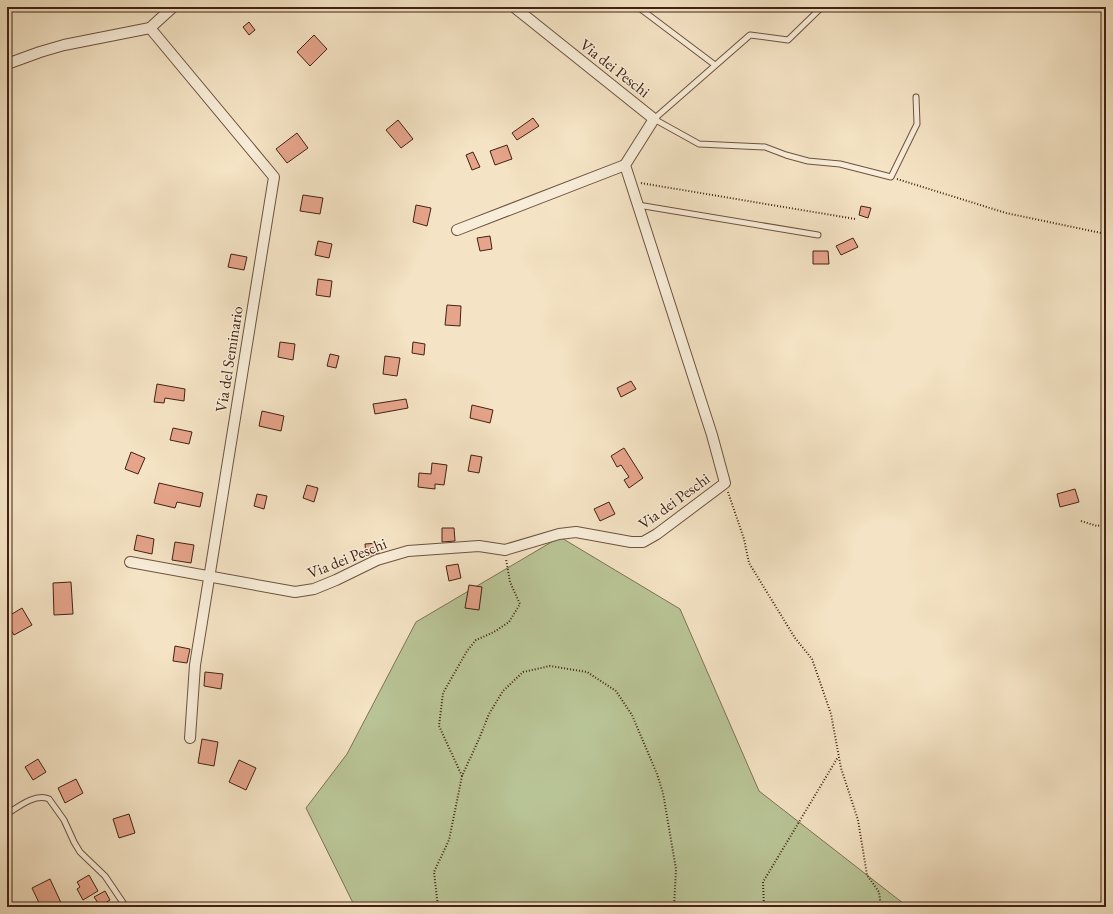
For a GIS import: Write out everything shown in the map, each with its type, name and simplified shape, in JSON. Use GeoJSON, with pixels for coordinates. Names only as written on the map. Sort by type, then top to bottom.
{"type":"FeatureCollection","features":[{"type":"Feature","properties":{"kind":"street"},"geometry":{"type":"LineString","coordinates":[[7,64],[64,45],[150,28],[172,7]]}},
{"type":"Feature","properties":{"kind":"street","name":"Via dei Peschi"},"geometry":{"type":"LineString","coordinates":[[130,562],[295,592],[314,589],[377,560],[408,550],[480,546],[505,550],[559,534],[576,532],[631,542],[643,542],[657,534],[725,483],[710,428],[625,165],[654,119],[514,7]]}},
{"type":"Feature","properties":{"kind":"street","name":"Via del Seminario"},"geometry":{"type":"LineString","coordinates":[[150,28],[274,177],[195,665],[190,738]]}},
{"type":"Feature","properties":{"kind":"street"},"geometry":{"type":"LineString","coordinates":[[457,230],[625,165]]}},
{"type":"Feature","properties":{"kind":"lane"},"geometry":{"type":"LineString","coordinates":[[638,7],[714,65]]}},
{"type":"Feature","properties":{"kind":"lane"},"geometry":{"type":"LineString","coordinates":[[822,7],[788,40],[750,35],[654,119],[699,144],[765,147],[808,161],[840,164],[891,177],[917,124],[916,97]]}},
{"type":"Feature","properties":{"kind":"lane"},"geometry":{"type":"LineString","coordinates":[[638,205],[818,235]]}},
{"type":"Feature","properties":{"kind":"lane"},"geometry":{"type":"LineString","coordinates":[[7,814],[38,798],[44,797],[49,799],[64,820],[80,852],[105,876],[126,907]]}},
{"type":"Feature","properties":{"kind":"path"},"geometry":{"type":"LineString","coordinates":[[891,177],[1006,213],[1106,234]]}},
{"type":"Feature","properties":{"kind":"path"},"geometry":{"type":"LineString","coordinates":[[631,182],[855,219]]}},
{"type":"Feature","properties":{"kind":"path"},"geometry":{"type":"LineString","coordinates":[[725,483],[744,539],[749,563],[795,638],[812,659],[830,714],[841,768],[858,820],[867,875],[879,892],[881,907]]}},
{"type":"Feature","properties":{"kind":"path"},"geometry":{"type":"LineString","coordinates":[[1081,521],[1097,526],[1106,524]]}},
{"type":"Feature","properties":{"kind":"path"},"geometry":{"type":"LineString","coordinates":[[462,776],[439,726],[443,693],[451,681],[457,667],[476,640],[494,632],[508,622],[520,604],[510,582],[505,550]]}},
{"type":"Feature","properties":{"kind":"path"},"geometry":{"type":"LineString","coordinates":[[438,907],[434,872],[449,840],[462,776],[477,745],[489,714],[503,691],[523,672],[550,666],[587,672],[616,691],[632,715],[657,774],[663,793],[676,869],[674,907]]}},
{"type":"Feature","properties":{"kind":"path"},"geometry":{"type":"LineString","coordinates":[[764,907],[763,882],[839,756]]}},
{"type":"Feature","properties":{"kind":"green space"},"geometry":{"type":"Polygon","coordinates":[[[560,537],[680,609],[759,791],[908,907],[355,907],[306,808],[347,754],[416,622],[560,537]]]}},
{"type":"Feature","properties":{"kind":"building"},"geometry":{"type":"Polygon","coordinates":[[[249,22],[255,30],[249,35],[243,27],[249,22]]]}},
{"type":"Feature","properties":{"kind":"building"},"geometry":{"type":"Polygon","coordinates":[[[314,35],[327,49],[310,66],[297,52],[314,35]]]}},
{"type":"Feature","properties":{"kind":"building"},"geometry":{"type":"Polygon","coordinates":[[[533,118],[539,126],[517,140],[512,133],[533,118]]]}},
{"type":"Feature","properties":{"kind":"building"},"geometry":{"type":"Polygon","coordinates":[[[398,120],[413,139],[401,148],[386,130],[398,120]]]}},
{"type":"Feature","properties":{"kind":"building"},"geometry":{"type":"Polygon","coordinates":[[[297,133],[308,148],[287,163],[276,149],[297,133]]]}},
{"type":"Feature","properties":{"kind":"building"},"geometry":{"type":"Polygon","coordinates":[[[507,145],[512,159],[495,165],[490,151],[507,145]]]}},
{"type":"Feature","properties":{"kind":"building"},"geometry":{"type":"Polygon","coordinates":[[[473,152],[480,167],[472,170],[466,155],[473,152]]]}},
{"type":"Feature","properties":{"kind":"building"},"geometry":{"type":"Polygon","coordinates":[[[303,195],[323,198],[320,214],[300,211],[303,195]]]}},
{"type":"Feature","properties":{"kind":"building"},"geometry":{"type":"Polygon","coordinates":[[[416,205],[431,208],[427,226],[413,222],[416,205]]]}},
{"type":"Feature","properties":{"kind":"building"},"geometry":{"type":"Polygon","coordinates":[[[861,206],[871,208],[868,218],[859,215],[861,206]]]}},
{"type":"Feature","properties":{"kind":"building"},"geometry":{"type":"Polygon","coordinates":[[[490,236],[492,249],[480,251],[477,238],[490,236]]]}},
{"type":"Feature","properties":{"kind":"building"},"geometry":{"type":"Polygon","coordinates":[[[853,238],[858,247],[841,255],[836,246],[853,238]]]}},
{"type":"Feature","properties":{"kind":"building"},"geometry":{"type":"Polygon","coordinates":[[[318,241],[332,244],[329,258],[315,255],[318,241]]]}},
{"type":"Feature","properties":{"kind":"building"},"geometry":{"type":"Polygon","coordinates":[[[813,251],[828,251],[829,264],[813,264],[813,251]]]}},
{"type":"Feature","properties":{"kind":"building"},"geometry":{"type":"Polygon","coordinates":[[[231,254],[247,257],[244,270],[228,267],[231,254]]]}},
{"type":"Feature","properties":{"kind":"building"},"geometry":{"type":"Polygon","coordinates":[[[318,279],[332,281],[330,297],[316,295],[318,279]]]}},
{"type":"Feature","properties":{"kind":"building"},"geometry":{"type":"Polygon","coordinates":[[[447,305],[461,306],[460,326],[445,325],[447,305]]]}},
{"type":"Feature","properties":{"kind":"building"},"geometry":{"type":"Polygon","coordinates":[[[280,342],[295,344],[293,360],[278,357],[280,342]]]}},
{"type":"Feature","properties":{"kind":"building"},"geometry":{"type":"Polygon","coordinates":[[[413,342],[425,344],[424,355],[412,353],[413,342]]]}},
{"type":"Feature","properties":{"kind":"building"},"geometry":{"type":"Polygon","coordinates":[[[330,354],[339,356],[336,368],[327,366],[330,354]]]}},
{"type":"Feature","properties":{"kind":"building"},"geometry":{"type":"Polygon","coordinates":[[[385,356],[400,358],[397,376],[383,374],[385,356]]]}},
{"type":"Feature","properties":{"kind":"building"},"geometry":{"type":"Polygon","coordinates":[[[631,381],[636,389],[621,397],[617,388],[631,381]]]}},
{"type":"Feature","properties":{"kind":"building"},"geometry":{"type":"Polygon","coordinates":[[[157,384],[185,389],[184,401],[165,398],[164,403],[154,402],[157,384]]]}},
{"type":"Feature","properties":{"kind":"building"},"geometry":{"type":"Polygon","coordinates":[[[406,399],[408,408],[375,414],[373,404],[406,399]]]}},
{"type":"Feature","properties":{"kind":"building"},"geometry":{"type":"Polygon","coordinates":[[[472,405],[493,410],[490,423],[470,418],[472,405]]]}},
{"type":"Feature","properties":{"kind":"building"},"geometry":{"type":"Polygon","coordinates":[[[262,411],[284,416],[281,431],[259,426],[262,411]]]}},
{"type":"Feature","properties":{"kind":"building"},"geometry":{"type":"Polygon","coordinates":[[[173,428],[192,432],[189,444],[170,440],[173,428]]]}},
{"type":"Feature","properties":{"kind":"building"},"geometry":{"type":"Polygon","coordinates":[[[624,448],[643,478],[629,488],[624,480],[629,477],[621,465],[617,467],[611,456],[624,448]]]}},
{"type":"Feature","properties":{"kind":"building"},"geometry":{"type":"Polygon","coordinates":[[[131,452],[145,458],[138,474],[125,469],[131,452]]]}},
{"type":"Feature","properties":{"kind":"building"},"geometry":{"type":"Polygon","coordinates":[[[471,455],[482,457],[479,473],[468,471],[471,455]]]}},
{"type":"Feature","properties":{"kind":"building"},"geometry":{"type":"Polygon","coordinates":[[[432,463],[447,465],[444,485],[435,484],[435,489],[418,487],[419,473],[431,474],[432,463]]]}},
{"type":"Feature","properties":{"kind":"building"},"geometry":{"type":"Polygon","coordinates":[[[159,483],[203,493],[200,507],[177,502],[175,508],[154,503],[159,483]]]}},
{"type":"Feature","properties":{"kind":"building"},"geometry":{"type":"Polygon","coordinates":[[[307,485],[318,488],[314,502],[303,498],[307,485]]]}},
{"type":"Feature","properties":{"kind":"building"},"geometry":{"type":"Polygon","coordinates":[[[1075,489],[1079,502],[1060,507],[1057,494],[1075,489]]]}},
{"type":"Feature","properties":{"kind":"building"},"geometry":{"type":"Polygon","coordinates":[[[257,494],[267,496],[264,509],[254,506],[257,494]]]}},
{"type":"Feature","properties":{"kind":"building"},"geometry":{"type":"Polygon","coordinates":[[[609,502],[615,514],[600,521],[594,509],[609,502]]]}},
{"type":"Feature","properties":{"kind":"building"},"geometry":{"type":"Polygon","coordinates":[[[442,528],[454,528],[455,541],[442,542],[442,528]]]}},
{"type":"Feature","properties":{"kind":"building"},"geometry":{"type":"Polygon","coordinates":[[[137,535],[154,539],[152,554],[134,550],[137,535]]]}},
{"type":"Feature","properties":{"kind":"building"},"geometry":{"type":"Polygon","coordinates":[[[175,542],[194,545],[191,563],[172,560],[175,542]]]}},
{"type":"Feature","properties":{"kind":"building"},"geometry":{"type":"Polygon","coordinates":[[[378,543],[379,553],[366,556],[365,544],[378,543]]]}},
{"type":"Feature","properties":{"kind":"building"},"geometry":{"type":"Polygon","coordinates":[[[458,564],[461,578],[449,581],[446,566],[458,564]]]}},
{"type":"Feature","properties":{"kind":"building"},"geometry":{"type":"Polygon","coordinates":[[[71,582],[73,614],[54,615],[53,583],[71,582]]]}},
{"type":"Feature","properties":{"kind":"building"},"geometry":{"type":"Polygon","coordinates":[[[469,585],[482,587],[479,610],[465,608],[469,585]]]}},
{"type":"Feature","properties":{"kind":"building"},"geometry":{"type":"Polygon","coordinates":[[[22,608],[32,625],[14,635],[7,624],[7,617],[22,608]]]}},
{"type":"Feature","properties":{"kind":"building"},"geometry":{"type":"Polygon","coordinates":[[[175,646],[190,649],[187,663],[173,661],[175,646]]]}},
{"type":"Feature","properties":{"kind":"building"},"geometry":{"type":"Polygon","coordinates":[[[205,672],[223,674],[221,689],[204,686],[205,672]]]}},
{"type":"Feature","properties":{"kind":"building"},"geometry":{"type":"Polygon","coordinates":[[[202,739],[218,742],[214,766],[198,763],[202,739]]]}},
{"type":"Feature","properties":{"kind":"building"},"geometry":{"type":"Polygon","coordinates":[[[38,759],[46,772],[33,780],[25,767],[38,759]]]}},
{"type":"Feature","properties":{"kind":"building"},"geometry":{"type":"Polygon","coordinates":[[[239,760],[256,768],[246,790],[229,782],[239,760]]]}},
{"type":"Feature","properties":{"kind":"building"},"geometry":{"type":"Polygon","coordinates":[[[76,779],[83,793],[65,803],[58,788],[76,779]]]}},
{"type":"Feature","properties":{"kind":"building"},"geometry":{"type":"Polygon","coordinates":[[[129,814],[135,833],[119,838],[113,819],[129,814]]]}},
{"type":"Feature","properties":{"kind":"building"},"geometry":{"type":"Polygon","coordinates":[[[89,875],[98,891],[83,900],[77,889],[80,887],[77,882],[89,875]]]}},
{"type":"Feature","properties":{"kind":"building"},"geometry":{"type":"Polygon","coordinates":[[[50,879],[63,907],[41,907],[32,888],[50,879]]]}},
{"type":"Feature","properties":{"kind":"building"},"geometry":{"type":"Polygon","coordinates":[[[105,891],[110,900],[100,906],[94,897],[105,891]]]}}]}
